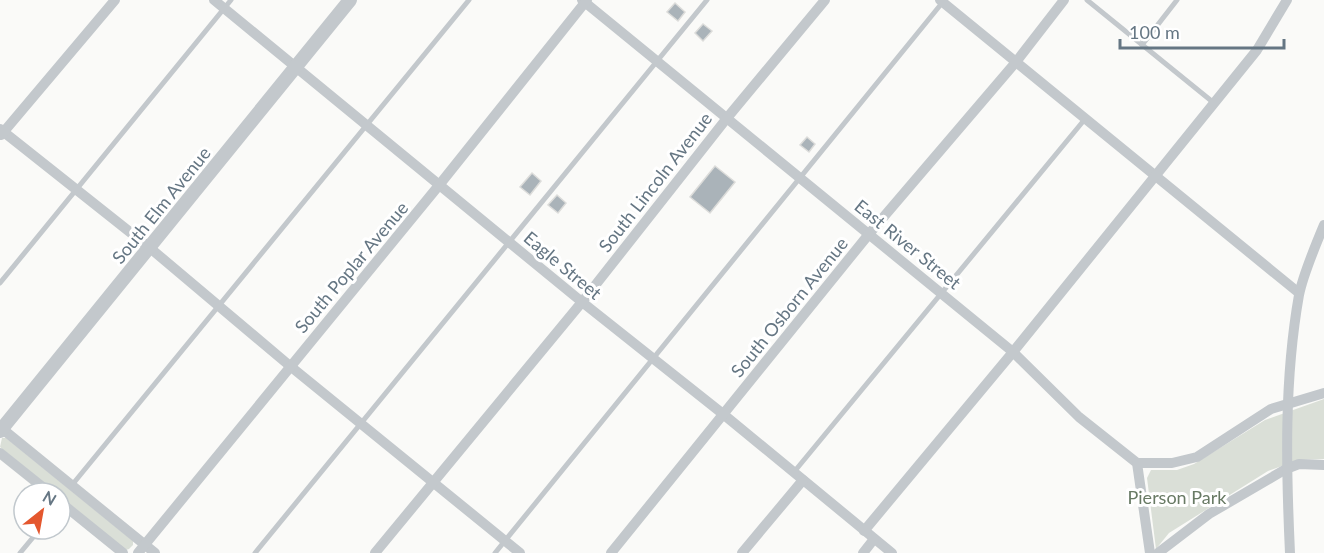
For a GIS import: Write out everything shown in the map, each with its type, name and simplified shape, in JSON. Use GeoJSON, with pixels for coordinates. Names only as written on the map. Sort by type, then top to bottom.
{"type":"FeatureCollection","features":[{"type":"Feature","properties":{"kind":"street"},"geometry":{"type":"LineString","coordinates":[[115,0],[1,132],[150,248],[290,366],[520,553]]}},
{"type":"Feature","properties":{"kind":"street","name":"Eagle Street"},"geometry":{"type":"LineString","coordinates":[[214,0],[228,4],[296,66],[367,125],[892,553]]}},
{"type":"Feature","properties":{"kind":"street","name":"South Elm Avenue"},"geometry":{"type":"LineString","coordinates":[[1,429],[350,0]]}},
{"type":"Feature","properties":{"kind":"street","name":"South Lincoln Avenue"},"geometry":{"type":"LineString","coordinates":[[375,553],[582,302],[727,118],[825,0]]}},
{"type":"Feature","properties":{"kind":"street","name":"South Osborn Avenue"},"geometry":{"type":"LineString","coordinates":[[611,553],[869,234],[1016,62],[1064,0]]}},
{"type":"Feature","properties":{"kind":"street"},"geometry":{"type":"LineString","coordinates":[[864,531],[1214,104],[1257,50],[1287,0]]}},
{"type":"Feature","properties":{"kind":"street","name":"East River Street"},"geometry":{"type":"LineString","coordinates":[[585,1],[1013,352],[1078,417],[1137,462]]}},
{"type":"Feature","properties":{"kind":"street","name":"South Poplar Avenue"},"geometry":{"type":"LineString","coordinates":[[142,549],[440,184],[585,1]]}},
{"type":"Feature","properties":{"kind":"street"},"geometry":{"type":"LineString","coordinates":[[942,1],[1299,293]]}},
{"type":"Feature","properties":{"kind":"street"},"geometry":{"type":"LineString","coordinates":[[1290,553],[1286,469],[1287,403],[1299,293],[1324,225]]}},
{"type":"Feature","properties":{"kind":"street"},"geometry":{"type":"LineString","coordinates":[[1150,553],[1137,462],[1172,463],[1197,457],[1271,409],[1324,393]]}},
{"type":"Feature","properties":{"kind":"street"},"geometry":{"type":"LineString","coordinates":[[1,429],[66,481]]}},
{"type":"Feature","properties":{"kind":"street"},"geometry":{"type":"LineString","coordinates":[[0,453],[35,481]]}},
{"type":"Feature","properties":{"kind":"street"},"geometry":{"type":"LineString","coordinates":[[1158,553],[1209,514],[1286,469],[1299,464],[1324,465]]}},
{"type":"Feature","properties":{"kind":"street"},"geometry":{"type":"LineString","coordinates":[[742,553],[803,480]]}},
{"type":"Feature","properties":{"kind":"street"},"geometry":{"type":"LineString","coordinates":[[72,486],[142,549],[155,553]]}},
{"type":"Feature","properties":{"kind":"street"},"geometry":{"type":"LineString","coordinates":[[72,513],[123,553]]}},
{"type":"Feature","properties":{"kind":"street"},"geometry":{"type":"LineString","coordinates":[[863,553],[874,539]]}},
{"type":"Feature","properties":{"kind":"lane"},"geometry":{"type":"LineString","coordinates":[[72,486],[469,0]]}},
{"type":"Feature","properties":{"kind":"lane"},"geometry":{"type":"LineString","coordinates":[[255,553],[708,0]]}},
{"type":"Feature","properties":{"kind":"lane"},"geometry":{"type":"LineString","coordinates":[[1087,0],[1214,104]]}},
{"type":"Feature","properties":{"kind":"lane"},"geometry":{"type":"LineString","coordinates":[[1142,45],[1177,0]]}},
{"type":"Feature","properties":{"kind":"lane"},"geometry":{"type":"LineString","coordinates":[[495,553],[942,1]]}},
{"type":"Feature","properties":{"kind":"lane"},"geometry":{"type":"LineString","coordinates":[[0,283],[228,4]]}},
{"type":"Feature","properties":{"kind":"lane"},"geometry":{"type":"LineString","coordinates":[[794,472],[1085,118]]}},
{"type":"Feature","properties":{"kind":"lane"},"geometry":{"type":"LineString","coordinates":[[20,553],[30,541]]}},
{"type":"Feature","properties":{"kind":"green space","name":"Pierson Park"},"geometry":{"type":"Polygon","coordinates":[[[1324,399],[1324,459],[1299,460],[1268,471],[1169,533],[1156,549],[1147,478],[1151,470],[1177,470],[1194,464],[1265,420],[1324,399]]]}},
{"type":"Feature","properties":{"kind":"green space"},"geometry":{"type":"Polygon","coordinates":[[[2,438],[6,438],[59,481],[42,481],[0,447],[2,438]]]}},
{"type":"Feature","properties":{"kind":"green space"},"geometry":{"type":"Polygon","coordinates":[[[72,492],[133,541],[133,545],[126,550],[72,506],[72,492]]]}},
{"type":"Feature","properties":{"kind":"building"},"geometry":{"type":"Polygon","coordinates":[[[675,3],[685,12],[678,21],[667,12],[675,3]]]}},
{"type":"Feature","properties":{"kind":"building"},"geometry":{"type":"Polygon","coordinates":[[[703,24],[712,31],[703,41],[695,33],[703,24]]]}},
{"type":"Feature","properties":{"kind":"building"},"geometry":{"type":"Polygon","coordinates":[[[807,137],[815,144],[809,152],[800,145],[807,137]]]}},
{"type":"Feature","properties":{"kind":"building"},"geometry":{"type":"Polygon","coordinates":[[[715,166],[735,182],[710,213],[690,197],[715,166]]]}},
{"type":"Feature","properties":{"kind":"building"},"geometry":{"type":"Polygon","coordinates":[[[532,173],[541,181],[530,195],[520,187],[532,173]]]}},
{"type":"Feature","properties":{"kind":"building"},"geometry":{"type":"Polygon","coordinates":[[[557,195],[566,203],[558,213],[548,205],[557,195]]]}}]}
